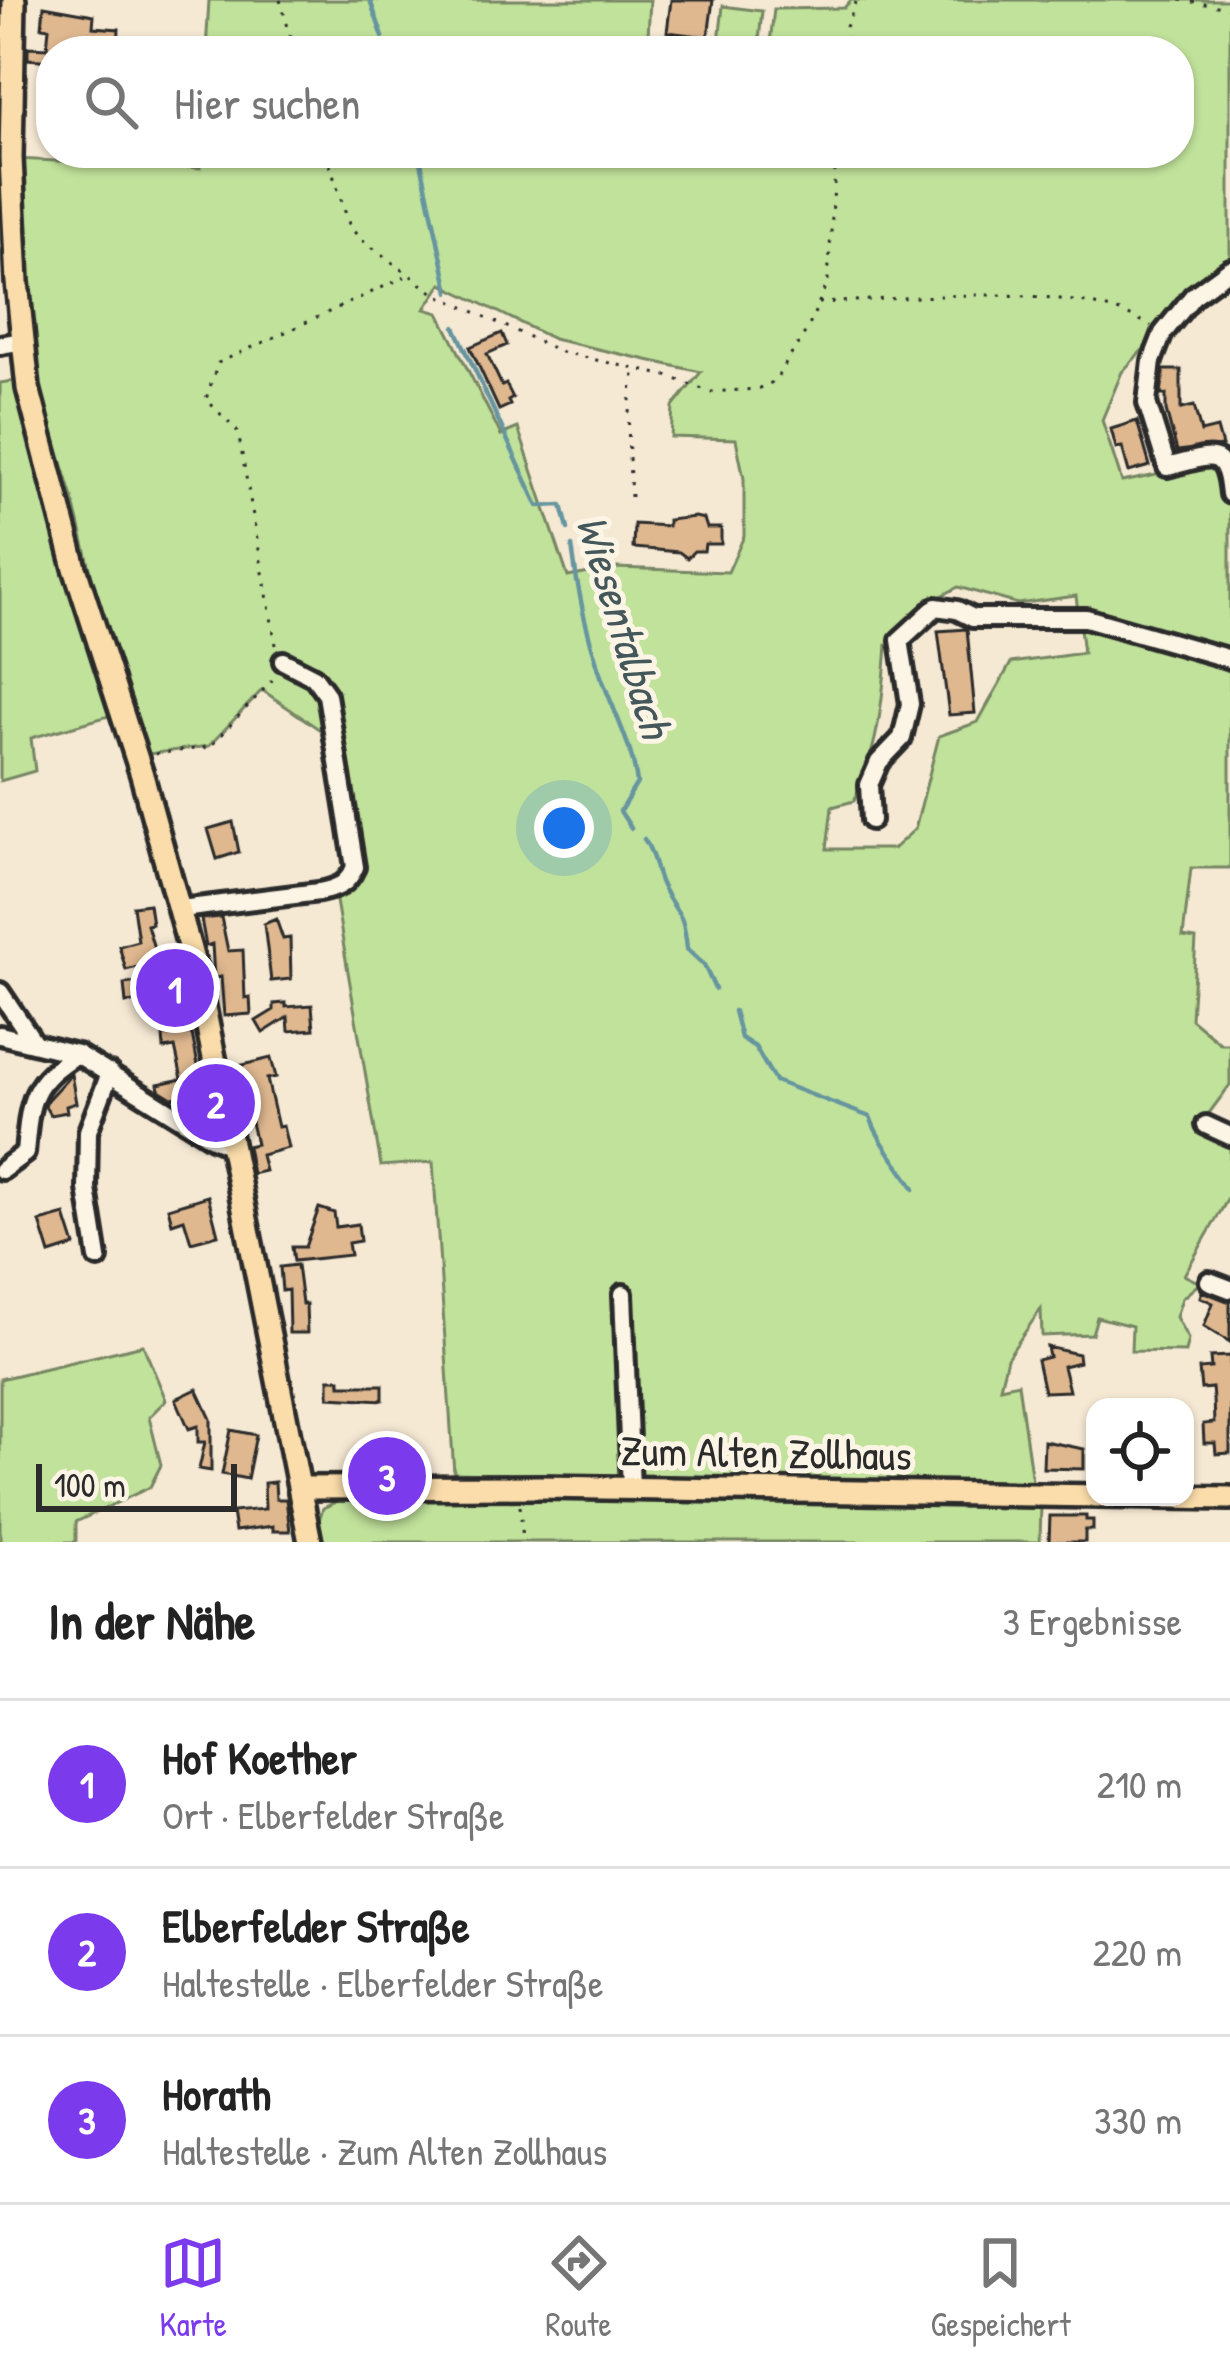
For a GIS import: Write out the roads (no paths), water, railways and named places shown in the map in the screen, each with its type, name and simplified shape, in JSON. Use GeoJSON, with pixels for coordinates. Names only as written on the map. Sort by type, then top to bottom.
{"type":"FeatureCollection","features":[{"type":"Feature","properties":{"kind":"main road"},"geometry":{"type":"LineString","coordinates":[[14,0],[11,343],[181,909],[310,1542]]}},
{"type":"Feature","properties":{"kind":"main road","name":"Zum Alten Zollhaus"},"geometry":{"type":"LineString","coordinates":[[301,1488],[518,1486],[1230,1498]]}},
{"type":"Feature","properties":{"kind":"street"},"geometry":{"type":"LineString","coordinates":[[1230,269],[1192,296],[1163,334],[1152,361],[1147,403],[1167,467],[1210,457],[1222,460],[1230,494]]}},
{"type":"Feature","properties":{"kind":"street"},"geometry":{"type":"LineString","coordinates":[[871,820],[869,785],[879,762],[902,738],[910,704],[900,640],[935,608],[957,610],[973,618],[1086,618],[1230,659]]}},
{"type":"Feature","properties":{"kind":"street"},"geometry":{"type":"LineString","coordinates":[[181,909],[340,888],[355,867],[327,695],[314,677],[280,661]]}},
{"type":"Feature","properties":{"kind":"street"},"geometry":{"type":"LineString","coordinates":[[0,992],[33,1041]]}},
{"type":"Feature","properties":{"kind":"street"},"geometry":{"type":"LineString","coordinates":[[0,1035],[77,1054],[231,1146]]}},
{"type":"Feature","properties":{"kind":"street"},"geometry":{"type":"LineString","coordinates":[[2,1170],[25,1153],[36,1088],[49,1072],[77,1054]]}},
{"type":"Feature","properties":{"kind":"street"},"geometry":{"type":"LineString","coordinates":[[98,1258],[87,1189],[88,1131],[110,1073]]}},
{"type":"Feature","properties":{"kind":"street"},"geometry":{"type":"LineString","coordinates":[[1206,1125],[1230,1136]]}},
{"type":"Feature","properties":{"kind":"street"},"geometry":{"type":"LineString","coordinates":[[1209,1281],[1230,1289]]}},
{"type":"Feature","properties":{"kind":"street"},"geometry":{"type":"LineString","coordinates":[[622,1294],[631,1489]]}},
{"type":"Feature","properties":{"kind":"waterway","name":"Wiesentalbach"},"geometry":{"type":"LineString","coordinates":[[370,0],[383,36]]}},
{"type":"Feature","properties":{"kind":"waterway","name":"Wiesentalbach"},"geometry":{"type":"LineString","coordinates":[[422,168],[449,292]]}},
{"type":"Feature","properties":{"kind":"waterway","name":"Wiesentalbach"},"geometry":{"type":"LineString","coordinates":[[455,327],[538,506],[562,505],[568,529]]}},
{"type":"Feature","properties":{"kind":"waterway","name":"Wiesentalbach"},"geometry":{"type":"LineString","coordinates":[[572,546],[591,644],[635,769],[637,783],[620,811],[631,828]]}},
{"type":"Feature","properties":{"kind":"waterway","name":"Wiesentalbach"},"geometry":{"type":"LineString","coordinates":[[644,839],[662,886],[682,919],[687,949],[704,965],[715,989]]}},
{"type":"Feature","properties":{"kind":"waterway","name":"Wiesentalbach"},"geometry":{"type":"LineString","coordinates":[[734,1011],[741,1038],[755,1047],[775,1081],[870,1117],[914,1189]]}},
{"type":"Feature","properties":{"kind":"place","name":"Hof Koether"},"geometry":{"type":"Point","coordinates":[175,988]}},
{"type":"Feature","properties":{"kind":"place","name":"Elberfelder Straße"},"geometry":{"type":"Point","coordinates":[216,1103]}},
{"type":"Feature","properties":{"kind":"place","name":"Horath"},"geometry":{"type":"Point","coordinates":[387,1476]}}]}
